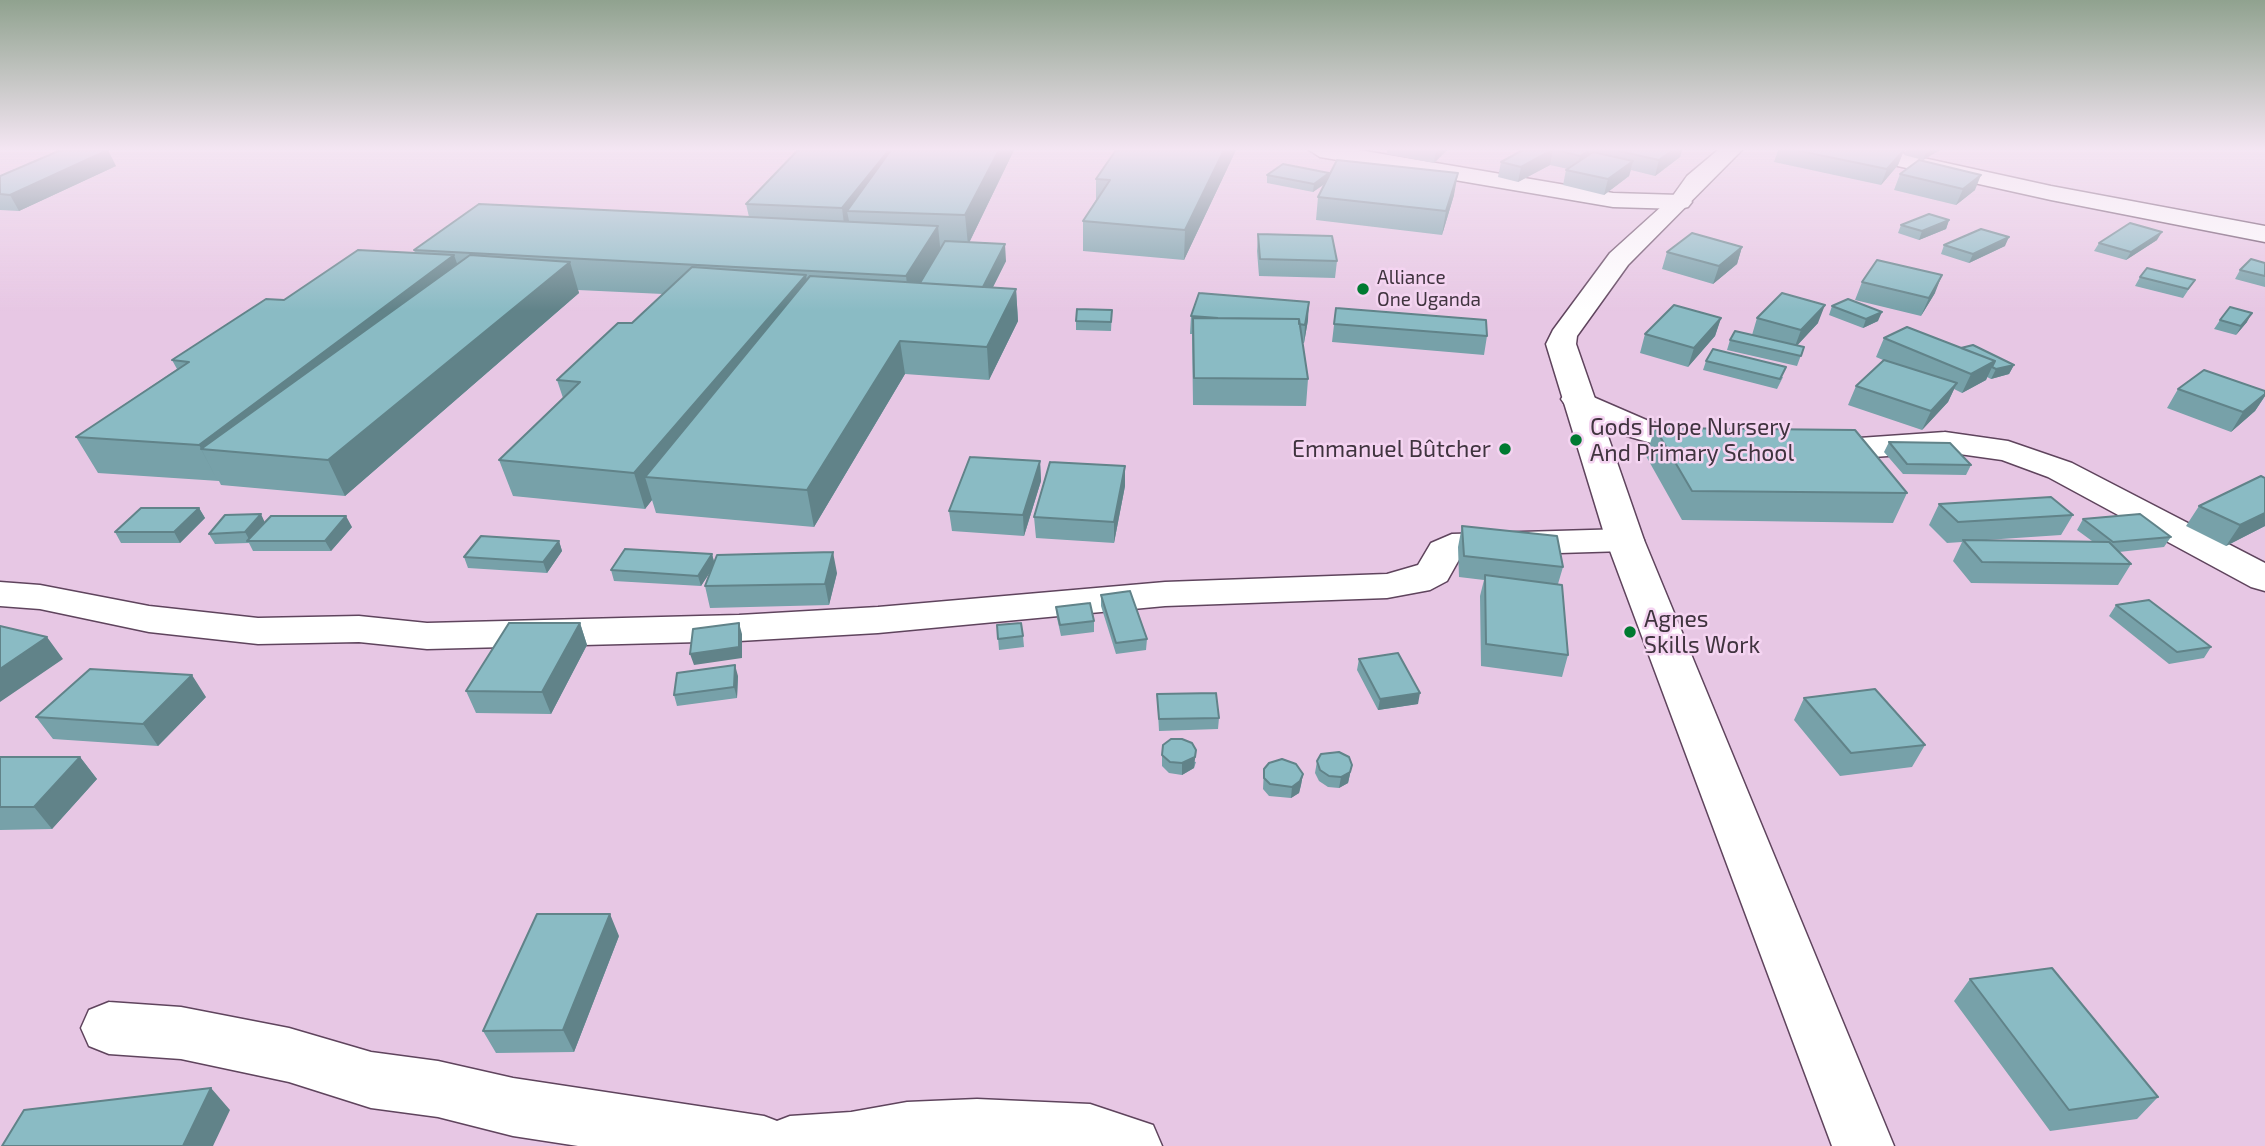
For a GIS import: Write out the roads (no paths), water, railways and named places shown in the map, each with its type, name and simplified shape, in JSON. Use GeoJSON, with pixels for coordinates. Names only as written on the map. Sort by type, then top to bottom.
{"type":"FeatureCollection","features":[{"type":"Feature","properties":{"kind":"street"},"geometry":{"type":"LineString","coordinates":[[1678,203],[1619,259],[1563,336],[1561,344],[1625,540],[1863,1146]]}},
{"type":"Feature","properties":{"kind":"street"},"geometry":{"type":"LineString","coordinates":[[2105,203],[2265,234]]}},
{"type":"Feature","properties":{"kind":"street"},"geometry":{"type":"LineString","coordinates":[[2231,228],[2265,225]]}},
{"type":"Feature","properties":{"kind":"street"},"geometry":{"type":"LineString","coordinates":[[1577,399],[1639,429],[1665,438],[1733,447]]}},
{"type":"Feature","properties":{"kind":"street"},"geometry":{"type":"LineString","coordinates":[[1780,452],[1945,442],[2008,452],[2060,470],[2265,579]]}},
{"type":"Feature","properties":{"kind":"street"},"geometry":{"type":"LineString","coordinates":[[0,594],[40,597],[90,610],[149,619],[258,631],[359,629],[427,636],[739,628],[878,620],[1151,594],[1387,586],[1416,580],[1433,573],[1444,551],[1452,545],[1625,540]]}},
{"type":"Feature","properties":{"kind":"street"},"geometry":{"type":"LineString","coordinates":[[109,1028],[181,1033],[289,1055],[371,1080],[438,1089],[513,1107],[764,1146]]}},
{"type":"Feature","properties":{"kind":"street"},"geometry":{"type":"LineString","coordinates":[[790,1146],[851,1142],[907,1132],[977,1128],[1090,1134],[1131,1146]]}},
{"type":"Feature","properties":{"kind":"place","name":"Alliance One Uganda"},"geometry":{"type":"Point","coordinates":[1363,289]}},
{"type":"Feature","properties":{"kind":"place","name":"Gods Hope Nursery And Primary School"},"geometry":{"type":"Point","coordinates":[1576,440]}},
{"type":"Feature","properties":{"kind":"place","name":"Emmanuel Bûtcher"},"geometry":{"type":"Point","coordinates":[1505,449]}},
{"type":"Feature","properties":{"kind":"place","name":"Agnes Skills Work"},"geometry":{"type":"Point","coordinates":[1630,632]}}]}
